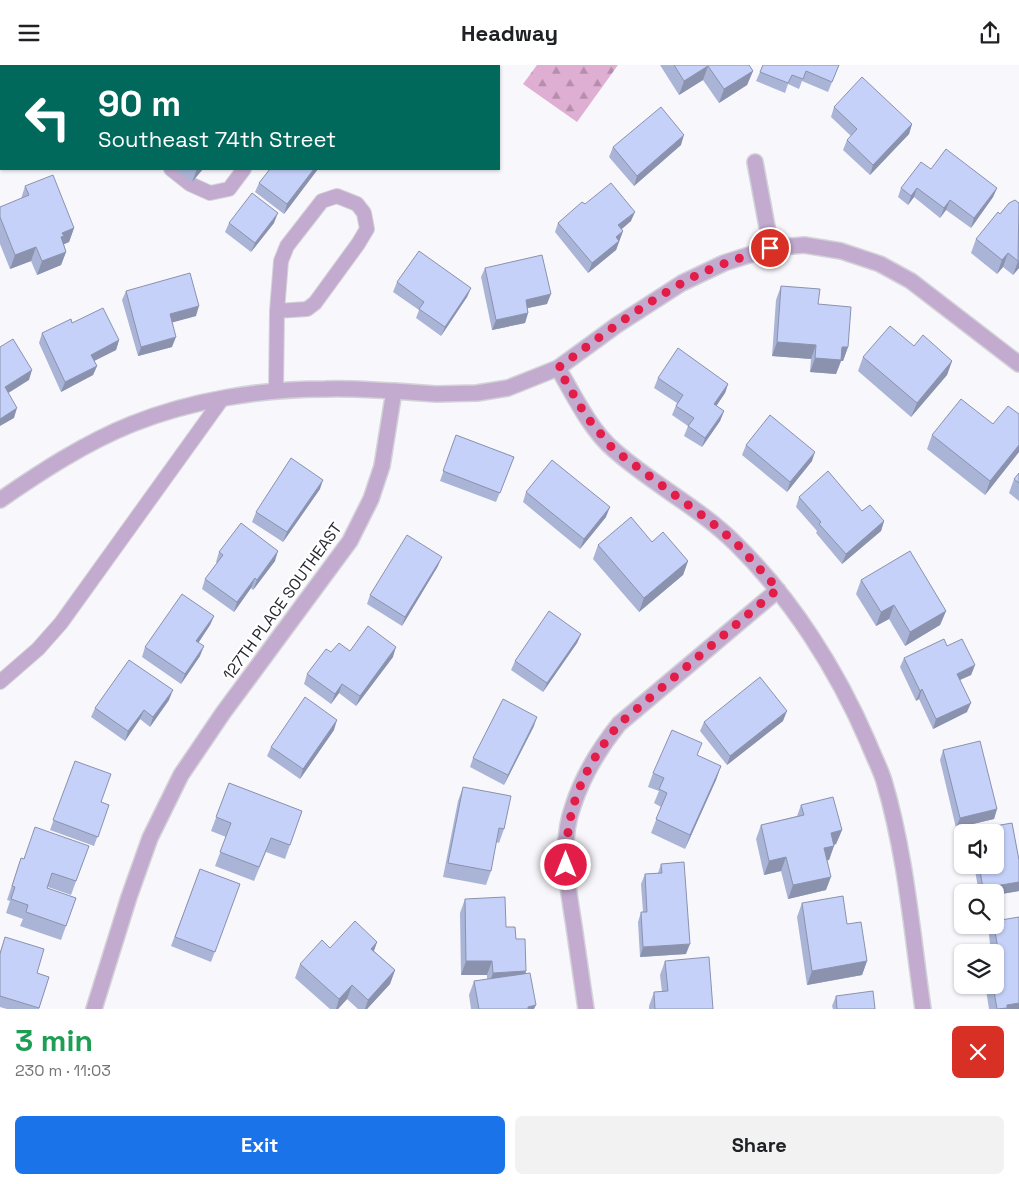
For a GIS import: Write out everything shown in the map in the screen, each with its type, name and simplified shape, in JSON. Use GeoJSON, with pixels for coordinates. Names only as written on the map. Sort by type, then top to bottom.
{"type":"FeatureCollection","features":[{"type":"Feature","properties":{"kind":"street"},"geometry":{"type":"LineString","coordinates":[[755,162],[770,248]]}},
{"type":"Feature","properties":{"kind":"street"},"geometry":{"type":"LineString","coordinates":[[0,500],[78,450],[131,424],[176,409],[222,399],[276,391],[326,389],[436,394],[477,393],[508,388],[558,368],[617,325],[682,283],[724,263],[770,248],[804,245],[841,251],[880,264],[911,281],[1019,364]]}},
{"type":"Feature","properties":{"kind":"street"},"geometry":{"type":"LineString","coordinates":[[558,368],[586,416],[613,449],[698,512],[728,537],[778,589],[832,669],[856,716],[884,780],[901,854],[923,1009]]}},
{"type":"Feature","properties":{"kind":"street","name":"127TH PLACE SOUTHEAST"},"geometry":{"type":"LineString","coordinates":[[96,1008],[129,897],[150,838],[181,775],[223,713],[350,541],[370,499],[382,466],[394,391]]}},
{"type":"Feature","properties":{"kind":"street"},"geometry":{"type":"LineString","coordinates":[[586,1009],[567,878],[566,838],[572,807],[586,773],[600,747],[619,724],[778,589]]}},
{"type":"Feature","properties":{"kind":"lane"},"geometry":{"type":"LineString","coordinates":[[172,170],[190,184],[210,193],[229,189],[243,170]]}},
{"type":"Feature","properties":{"kind":"lane"},"geometry":{"type":"LineString","coordinates":[[276,391],[277,311],[281,261],[287,246],[322,201],[337,196],[357,204],[364,213],[367,229],[316,303],[307,309],[277,311]]}},
{"type":"Feature","properties":{"kind":"lane"},"geometry":{"type":"LineString","coordinates":[[0,682],[38,649],[61,623],[222,399]]}},
{"type":"Feature","properties":{"kind":"green space"},"geometry":{"type":"Polygon","coordinates":[[[537,65],[618,65],[577,122],[523,84],[537,65]]]}},
{"type":"Feature","properties":{"kind":"building"},"geometry":{"type":"Polygon","coordinates":[[[674,65],[749,65],[753,71],[724,89],[708,66],[684,81],[674,65]]]}},
{"type":"Feature","properties":{"kind":"building"},"geometry":{"type":"Polygon","coordinates":[[[763,65],[839,65],[832,82],[806,71],[803,79],[792,75],[788,83],[760,72],[763,65]]]}},
{"type":"Feature","properties":{"kind":"building"},"geometry":{"type":"Polygon","coordinates":[[[862,77],[912,124],[873,165],[847,140],[857,129],[834,107],[862,77]]]}},
{"type":"Feature","properties":{"kind":"building"},"geometry":{"type":"Polygon","coordinates":[[[661,107],[684,135],[637,176],[613,147],[661,107]]]}},
{"type":"Feature","properties":{"kind":"building"},"geometry":{"type":"Polygon","coordinates":[[[946,149],[997,188],[974,218],[950,200],[944,208],[917,188],[911,196],[901,188],[921,162],[931,169],[946,149]]]}},
{"type":"Feature","properties":{"kind":"building"},"geometry":{"type":"Polygon","coordinates":[[[269,170],[313,170],[287,204],[259,183],[269,170]]]}},
{"type":"Feature","properties":{"kind":"building"},"geometry":{"type":"Polygon","coordinates":[[[53,175],[74,228],[62,233],[64,236],[61,237],[66,252],[42,261],[36,247],[15,255],[0,217],[0,207],[29,195],[25,186],[53,175]]]}},
{"type":"Feature","properties":{"kind":"building"},"geometry":{"type":"Polygon","coordinates":[[[611,183],[635,212],[618,225],[623,231],[616,237],[619,241],[592,263],[558,223],[582,202],[585,204],[611,183]]]}},
{"type":"Feature","properties":{"kind":"building"},"geometry":{"type":"Polygon","coordinates":[[[252,193],[278,213],[255,243],[229,223],[252,193]]]}},
{"type":"Feature","properties":{"kind":"building"},"geometry":{"type":"Polygon","coordinates":[[[1015,200],[1019,203],[1018,261],[1008,253],[1002,260],[976,239],[998,212],[1000,214],[1009,203],[1015,200]]]}},
{"type":"Feature","properties":{"kind":"building"},"geometry":{"type":"Polygon","coordinates":[[[419,251],[471,288],[445,327],[419,309],[424,302],[397,282],[419,251]]]}},
{"type":"Feature","properties":{"kind":"building"},"geometry":{"type":"Polygon","coordinates":[[[542,255],[551,294],[526,300],[528,313],[496,320],[485,268],[542,255]]]}},
{"type":"Feature","properties":{"kind":"building"},"geometry":{"type":"Polygon","coordinates":[[[190,273],[199,306],[170,314],[176,337],[141,347],[126,291],[190,273]]]}},
{"type":"Feature","properties":{"kind":"building"},"geometry":{"type":"Polygon","coordinates":[[[781,286],[820,289],[818,304],[851,307],[848,347],[842,347],[841,360],[815,358],[816,345],[777,342],[781,286]]]}},
{"type":"Feature","properties":{"kind":"building"},"geometry":{"type":"Polygon","coordinates":[[[103,308],[119,340],[91,355],[97,366],[65,382],[42,333],[71,319],[72,323],[103,308]]]}},
{"type":"Feature","properties":{"kind":"building"},"geometry":{"type":"Polygon","coordinates":[[[890,326],[914,346],[923,335],[952,361],[917,403],[863,357],[890,326]]]}},
{"type":"Feature","properties":{"kind":"building"},"geometry":{"type":"Polygon","coordinates":[[[13,339],[32,370],[5,387],[17,408],[0,419],[0,347],[13,339]]]}},
{"type":"Feature","properties":{"kind":"building"},"geometry":{"type":"Polygon","coordinates":[[[678,348],[728,384],[714,404],[724,411],[705,438],[688,426],[694,418],[676,406],[683,395],[658,378],[678,348]]]}},
{"type":"Feature","properties":{"kind":"building"},"geometry":{"type":"Polygon","coordinates":[[[961,399],[993,424],[1008,406],[1019,414],[1019,445],[990,481],[932,435],[961,399]]]}},
{"type":"Feature","properties":{"kind":"building"},"geometry":{"type":"Polygon","coordinates":[[[770,415],[815,452],[790,482],[746,445],[770,415]]]}},
{"type":"Feature","properties":{"kind":"building"},"geometry":{"type":"Polygon","coordinates":[[[456,435],[514,457],[500,493],[443,471],[456,435]]]}},
{"type":"Feature","properties":{"kind":"building"},"geometry":{"type":"Polygon","coordinates":[[[291,458],[323,480],[287,532],[256,512],[291,458]]]}},
{"type":"Feature","properties":{"kind":"building"},"geometry":{"type":"Polygon","coordinates":[[[552,460],[610,507],[584,539],[526,492],[552,460]]]}},
{"type":"Feature","properties":{"kind":"building"},"geometry":{"type":"Polygon","coordinates":[[[828,471],[862,511],[870,505],[884,521],[846,554],[819,524],[821,522],[799,497],[828,471]]]}},
{"type":"Feature","properties":{"kind":"building"},"geometry":{"type":"Polygon","coordinates":[[[1019,473],[1019,483],[1014,479],[1019,473]]]}},
{"type":"Feature","properties":{"kind":"building"},"geometry":{"type":"Polygon","coordinates":[[[631,517],[652,542],[663,532],[688,561],[644,598],[598,545],[631,517]]]}},
{"type":"Feature","properties":{"kind":"building"},"geometry":{"type":"Polygon","coordinates":[[[241,523],[278,551],[257,580],[255,578],[237,602],[205,579],[223,555],[219,552],[241,523]]]}},
{"type":"Feature","properties":{"kind":"building"},"geometry":{"type":"Polygon","coordinates":[[[407,535],[442,557],[405,617],[370,595],[407,535]]]}},
{"type":"Feature","properties":{"kind":"building"},"geometry":{"type":"Polygon","coordinates":[[[910,551],[946,611],[910,632],[894,605],[881,612],[861,580],[910,551]]]}},
{"type":"Feature","properties":{"kind":"building"},"geometry":{"type":"Polygon","coordinates":[[[182,594],[214,616],[196,641],[204,646],[185,674],[145,647],[182,594]]]}},
{"type":"Feature","properties":{"kind":"building"},"geometry":{"type":"Polygon","coordinates":[[[549,611],[581,634],[547,683],[515,661],[549,611]]]}},
{"type":"Feature","properties":{"kind":"building"},"geometry":{"type":"Polygon","coordinates":[[[368,626],[396,647],[360,696],[342,684],[335,694],[307,674],[326,649],[331,652],[339,643],[350,651],[368,626]]]}},
{"type":"Feature","properties":{"kind":"building"},"geometry":{"type":"Polygon","coordinates":[[[944,639],[947,646],[962,639],[975,665],[957,674],[971,703],[936,719],[922,689],[920,691],[904,658],[944,639]]]}},
{"type":"Feature","properties":{"kind":"building"},"geometry":{"type":"Polygon","coordinates":[[[129,660],[173,690],[153,717],[144,710],[128,731],[95,708],[129,660]]]}},
{"type":"Feature","properties":{"kind":"building"},"geometry":{"type":"Polygon","coordinates":[[[760,677],[787,711],[730,756],[704,722],[760,677]]]}},
{"type":"Feature","properties":{"kind":"building"},"geometry":{"type":"Polygon","coordinates":[[[305,697],[337,720],[303,769],[271,747],[305,697]]]}},
{"type":"Feature","properties":{"kind":"building"},"geometry":{"type":"Polygon","coordinates":[[[503,699],[537,717],[508,775],[473,758],[503,699]]]}},
{"type":"Feature","properties":{"kind":"building"},"geometry":{"type":"Polygon","coordinates":[[[672,730],[702,743],[697,755],[721,766],[690,835],[656,819],[667,793],[659,789],[664,778],[653,773],[672,730]]]}},
{"type":"Feature","properties":{"kind":"building"},"geometry":{"type":"Polygon","coordinates":[[[980,741],[997,809],[960,818],[943,750],[980,741]]]}},
{"type":"Feature","properties":{"kind":"building"},"geometry":{"type":"Polygon","coordinates":[[[75,761],[111,774],[101,802],[109,805],[98,837],[53,820],[75,761]]]}},
{"type":"Feature","properties":{"kind":"building"},"geometry":{"type":"Polygon","coordinates":[[[229,783],[302,811],[290,845],[271,838],[259,867],[220,852],[231,823],[216,817],[229,783]]]}},
{"type":"Feature","properties":{"kind":"building"},"geometry":{"type":"Polygon","coordinates":[[[463,787],[511,796],[504,829],[499,828],[491,871],[448,863],[463,787]]]}},
{"type":"Feature","properties":{"kind":"building"},"geometry":{"type":"Polygon","coordinates":[[[833,797],[842,830],[831,833],[834,846],[824,848],[831,877],[793,885],[786,857],[769,861],[761,825],[804,815],[801,805],[833,797]]]}},
{"type":"Feature","properties":{"kind":"building"},"geometry":{"type":"Polygon","coordinates":[[[1012,823],[1019,860],[1019,882],[1004,884],[982,884],[981,874],[1004,874],[1004,824],[1012,823]]]}},
{"type":"Feature","properties":{"kind":"building"},"geometry":{"type":"Polygon","coordinates":[[[35,827],[89,846],[76,881],[52,873],[47,888],[76,898],[66,926],[26,912],[28,905],[11,899],[15,887],[12,886],[21,858],[24,859],[35,827]]]}},
{"type":"Feature","properties":{"kind":"building"},"geometry":{"type":"Polygon","coordinates":[[[684,862],[690,944],[643,947],[641,912],[647,912],[645,874],[662,873],[661,864],[684,862]]]}},
{"type":"Feature","properties":{"kind":"building"},"geometry":{"type":"Polygon","coordinates":[[[200,869],[240,884],[215,952],[175,937],[200,869]]]}},
{"type":"Feature","properties":{"kind":"building"},"geometry":{"type":"Polygon","coordinates":[[[843,896],[847,924],[861,922],[867,961],[812,971],[802,903],[843,896]]]}},
{"type":"Feature","properties":{"kind":"building"},"geometry":{"type":"Polygon","coordinates":[[[505,897],[506,927],[515,927],[516,939],[525,939],[526,971],[493,973],[492,961],[466,961],[465,899],[505,897]]]}},
{"type":"Feature","properties":{"kind":"building"},"geometry":{"type":"Polygon","coordinates":[[[1019,917],[1019,1003],[1007,1005],[1007,1008],[997,1009],[994,994],[1004,994],[1004,944],[997,944],[995,934],[1004,934],[1004,920],[1019,917]]]}},
{"type":"Feature","properties":{"kind":"building"},"geometry":{"type":"Polygon","coordinates":[[[355,921],[377,942],[371,949],[395,970],[368,1000],[352,985],[339,999],[300,964],[322,940],[330,948],[355,921]]]}},
{"type":"Feature","properties":{"kind":"building"},"geometry":{"type":"Polygon","coordinates":[[[5,937],[44,949],[37,973],[49,977],[39,1008],[0,996],[0,954],[5,937]]]}},
{"type":"Feature","properties":{"kind":"building"},"geometry":{"type":"Polygon","coordinates":[[[709,957],[713,1009],[655,1009],[654,992],[668,991],[665,961],[709,957]]]}},
{"type":"Feature","properties":{"kind":"building"},"geometry":{"type":"Polygon","coordinates":[[[530,973],[536,1005],[528,1007],[528,1009],[479,1009],[474,981],[530,973]]]}},
{"type":"Feature","properties":{"kind":"building"},"geometry":{"type":"Polygon","coordinates":[[[873,991],[875,1009],[837,1009],[836,996],[873,991]]]}},
{"type":"Feature","properties":{"kind":"route"},"geometry":{"type":"LineString","coordinates":[[566,865],[566,838],[572,807],[586,773],[600,747],[619,724],[778,589],[736,543],[698,512],[613,449],[586,416],[558,368],[617,325],[682,283],[724,263],[770,248]]}}]}
